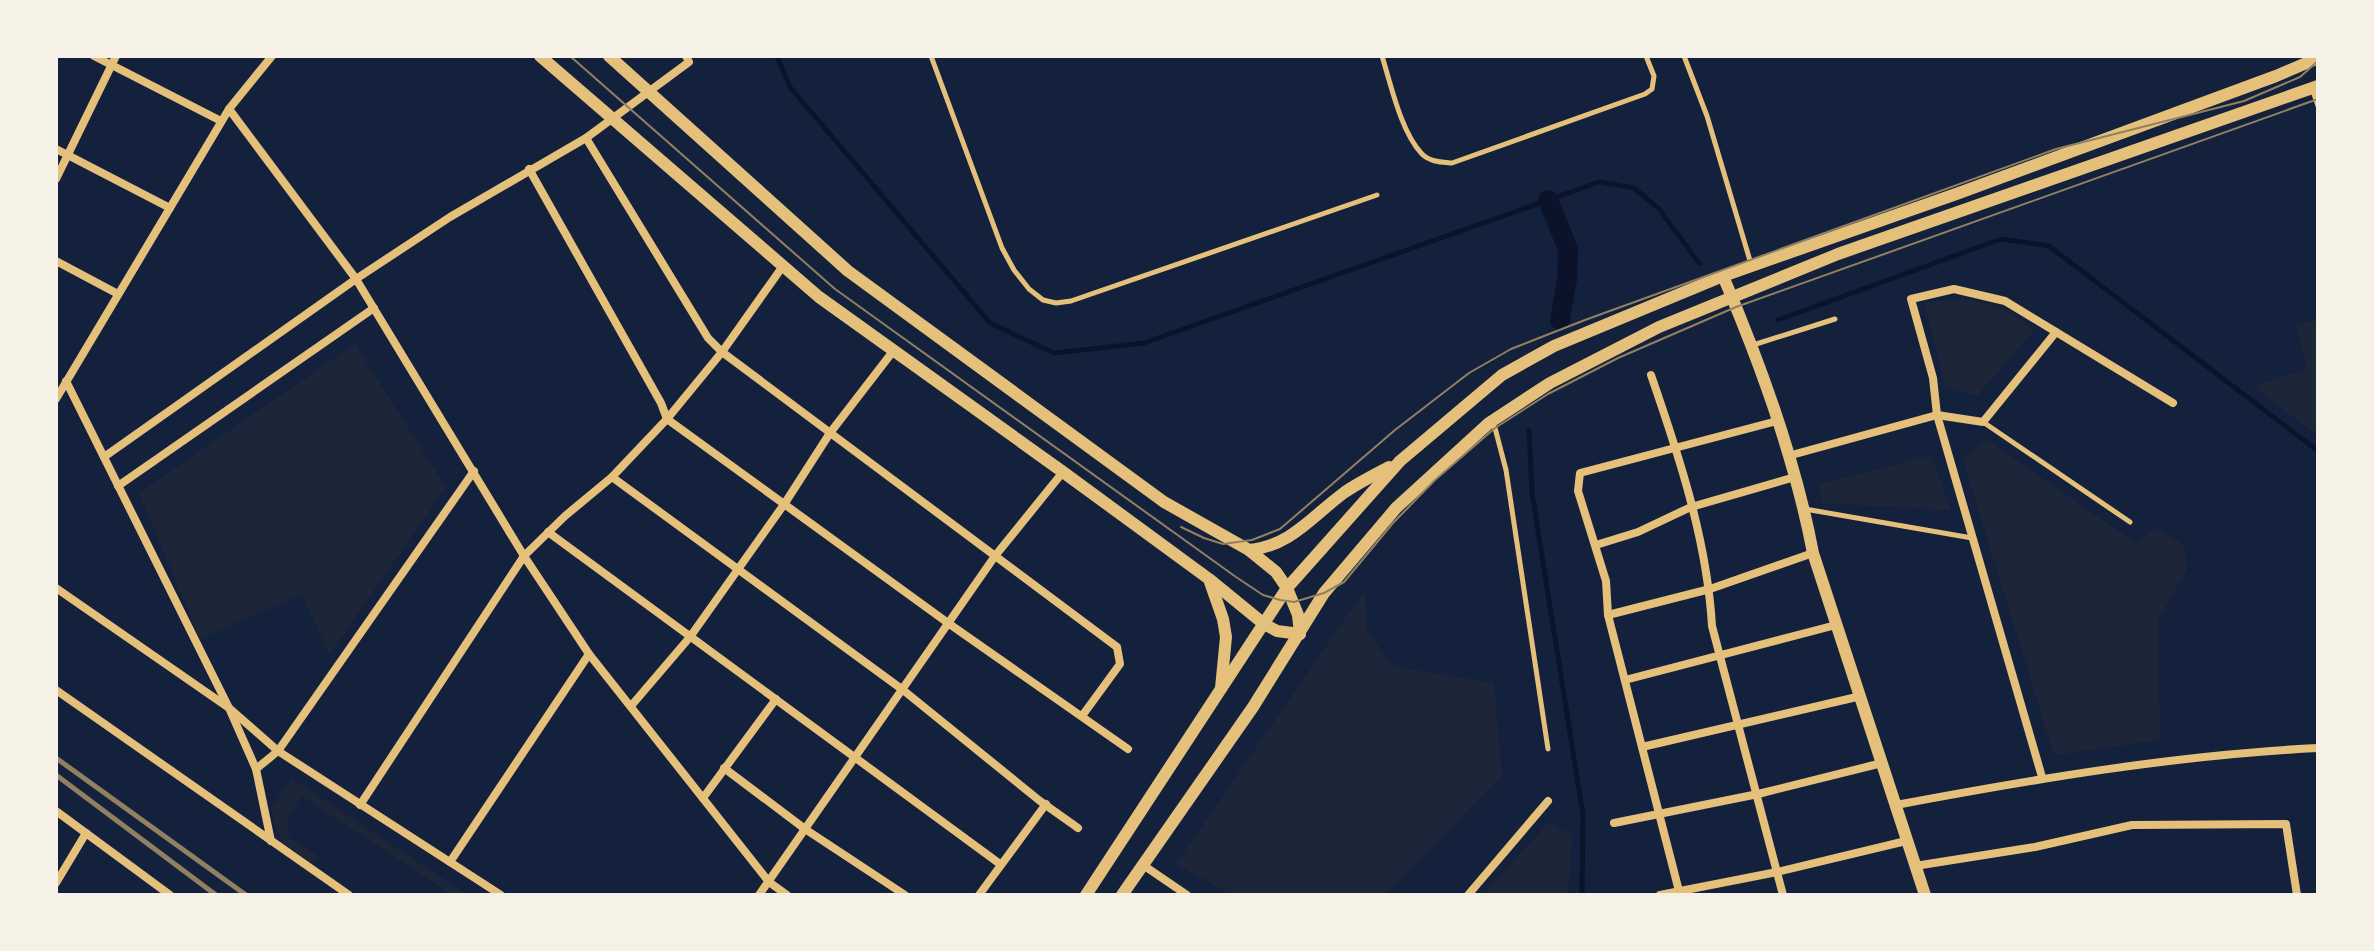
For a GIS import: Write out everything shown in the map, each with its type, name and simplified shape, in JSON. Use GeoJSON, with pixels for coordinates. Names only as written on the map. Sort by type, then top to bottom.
{"type":"FeatureCollection","features":[{"type":"Feature","properties":{"kind":"street"},"geometry":{"type":"LineString","coordinates":[[94,56],[221,121]]}},
{"type":"Feature","properties":{"kind":"street"},"geometry":{"type":"LineString","coordinates":[[56,179],[116,56]]}},
{"type":"Feature","properties":{"kind":"street"},"geometry":{"type":"LineString","coordinates":[[58,392],[221,121],[272,56]]}},
{"type":"Feature","properties":{"kind":"street"},"geometry":{"type":"LineString","coordinates":[[540,56],[819,297],[1209,579],[1264,624],[1277,631],[1300,634]]}},
{"type":"Feature","properties":{"kind":"street"},"geometry":{"type":"LineString","coordinates":[[609,56],[848,271],[1164,502],[1249,550],[1276,572],[1287,588],[1298,615],[1300,634]]}},
{"type":"Feature","properties":{"kind":"street"},"geometry":{"type":"LineString","coordinates":[[104,457],[356,279],[529,169],[586,138],[689,62],[686,56]]}},
{"type":"Feature","properties":{"kind":"street"},"geometry":{"type":"LineString","coordinates":[[1088,892],[1287,588],[1400,461],[1502,375],[1554,346],[1723,276],[1974,187],[2318,58]]}},
{"type":"Feature","properties":{"kind":"street"},"geometry":{"type":"LineString","coordinates":[[1122,895],[1300,634],[1324,593],[1396,508],[1489,423],[1550,383],[1659,327],[1732,297],[1838,254],[2315,87]]}},
{"type":"Feature","properties":{"kind":"street"},"geometry":{"type":"LineString","coordinates":[[229,109],[356,279],[524,556],[589,654],[769,882],[787,895]]}},
{"type":"Feature","properties":{"kind":"street"},"geometry":{"type":"LineString","coordinates":[[586,138],[708,338],[722,352],[1117,647],[1120,664],[1082,716]]}},
{"type":"Feature","properties":{"kind":"street"},"geometry":{"type":"LineString","coordinates":[[56,149],[170,208]]}},
{"type":"Feature","properties":{"kind":"street"},"geometry":{"type":"LineString","coordinates":[[529,169],[661,403],[667,419],[1128,749]]}},
{"type":"Feature","properties":{"kind":"street"},"geometry":{"type":"LineString","coordinates":[[56,261],[118,294]]}},
{"type":"Feature","properties":{"kind":"street"},"geometry":{"type":"LineString","coordinates":[[360,805],[524,556],[612,477],[667,419],[722,352],[783,266]]}},
{"type":"Feature","properties":{"kind":"street"},"geometry":{"type":"LineString","coordinates":[[1723,276],[1752,345],[1777,421],[1805,509],[1813,553],[1925,895]]}},
{"type":"Feature","properties":{"kind":"street"},"geometry":{"type":"LineString","coordinates":[[2042,777],[1937,415],[1933,378],[1911,299],[1954,289],[2005,301],[2173,403]]}},
{"type":"Feature","properties":{"kind":"street"},"geometry":{"type":"LineString","coordinates":[[118,486],[374,308]]}},
{"type":"Feature","properties":{"kind":"street"},"geometry":{"type":"LineString","coordinates":[[1788,456],[1937,415],[1983,422],[2056,332]]}},
{"type":"Feature","properties":{"kind":"street"},"geometry":{"type":"LineString","coordinates":[[631,706],[690,637],[785,503],[830,433],[894,350]]}},
{"type":"Feature","properties":{"kind":"street"},"geometry":{"type":"LineString","coordinates":[[1651,375],[1676,446],[1710,589],[1712,626],[1783,895]]}},
{"type":"Feature","properties":{"kind":"street"},"geometry":{"type":"LineString","coordinates":[[66,381],[229,708],[256,769],[271,841]]}},
{"type":"Feature","properties":{"kind":"street"},"geometry":{"type":"LineString","coordinates":[[1679,893],[1608,615],[1606,581],[1578,491],[1580,473],[1777,421]]}},
{"type":"Feature","properties":{"kind":"street"},"geometry":{"type":"LineString","coordinates":[[1249,550],[1270,548],[1284,541],[1347,491],[1400,461]]}},
{"type":"Feature","properties":{"kind":"street"},"geometry":{"type":"LineString","coordinates":[[256,769],[278,751],[474,471]]}},
{"type":"Feature","properties":{"kind":"street"},"geometry":{"type":"LineString","coordinates":[[759,895],[995,556],[1063,472]]}},
{"type":"Feature","properties":{"kind":"street"},"geometry":{"type":"LineString","coordinates":[[612,477],[903,690],[1078,828]]}},
{"type":"Feature","properties":{"kind":"street"},"geometry":{"type":"LineString","coordinates":[[1596,545],[1638,532],[1691,507],[1795,477]]}},
{"type":"Feature","properties":{"kind":"street"},"geometry":{"type":"LineString","coordinates":[[548,532],[1000,864]]}},
{"type":"Feature","properties":{"kind":"street"},"geometry":{"type":"LineString","coordinates":[[1608,615],[1710,589],[1813,553]]}},
{"type":"Feature","properties":{"kind":"street"},"geometry":{"type":"LineString","coordinates":[[1209,579],[1226,637],[1221,691]]}},
{"type":"Feature","properties":{"kind":"street"},"geometry":{"type":"LineString","coordinates":[[56,588],[229,708],[278,751],[501,895]]}},
{"type":"Feature","properties":{"kind":"street"},"geometry":{"type":"LineString","coordinates":[[1625,680],[1836,625]]}},
{"type":"Feature","properties":{"kind":"street"},"geometry":{"type":"LineString","coordinates":[[450,862],[589,654]]}},
{"type":"Feature","properties":{"kind":"street"},"geometry":{"type":"LineString","coordinates":[[56,690],[349,895]]}},
{"type":"Feature","properties":{"kind":"street"},"geometry":{"type":"LineString","coordinates":[[1642,747],[1861,696]]}},
{"type":"Feature","properties":{"kind":"street"},"geometry":{"type":"LineString","coordinates":[[703,798],[776,699]]}},
{"type":"Feature","properties":{"kind":"street"},"geometry":{"type":"LineString","coordinates":[[1896,805],[2042,777],[2318,748]]}},
{"type":"Feature","properties":{"kind":"street"},"geometry":{"type":"LineString","coordinates":[[1614,823],[1758,794],[1882,763]]}},
{"type":"Feature","properties":{"kind":"street"},"geometry":{"type":"LineString","coordinates":[[724,768],[805,829],[905,895]]}},
{"type":"Feature","properties":{"kind":"street"},"geometry":{"type":"LineString","coordinates":[[1468,895],[1548,801]]}},
{"type":"Feature","properties":{"kind":"street"},"geometry":{"type":"LineString","coordinates":[[979,895],[1046,804]]}},
{"type":"Feature","properties":{"kind":"street"},"geometry":{"type":"LineString","coordinates":[[56,811],[170,895]]}},
{"type":"Feature","properties":{"kind":"street"},"geometry":{"type":"LineString","coordinates":[[1915,866],[2035,847],[2132,825],[2286,824],[2297,895]]}},
{"type":"Feature","properties":{"kind":"street"},"geometry":{"type":"LineString","coordinates":[[56,883],[86,833]]}},
{"type":"Feature","properties":{"kind":"street"},"geometry":{"type":"LineString","coordinates":[[1660,895],[1777,872],[1906,841]]}},
{"type":"Feature","properties":{"kind":"street"},"geometry":{"type":"LineString","coordinates":[[1143,865],[1187,895]]}},
{"type":"Feature","properties":{"kind":"lane"},"geometry":{"type":"LineString","coordinates":[[931,56],[1008,259],[1029,289],[1048,302],[1071,301],[1377,195]]}},
{"type":"Feature","properties":{"kind":"lane"},"geometry":{"type":"LineString","coordinates":[[1382,56],[1404,123],[1423,155],[1435,162],[1452,163],[1645,94],[1652,89],[1654,76],[1646,56]]}},
{"type":"Feature","properties":{"kind":"lane"},"geometry":{"type":"LineString","coordinates":[[1684,56],[1707,116],[1752,266]]}},
{"type":"Feature","properties":{"kind":"lane"},"geometry":{"type":"LineString","coordinates":[[2315,87],[2318,106]]}},
{"type":"Feature","properties":{"kind":"lane"},"geometry":{"type":"LineString","coordinates":[[1752,345],[1835,319]]}},
{"type":"Feature","properties":{"kind":"lane"},"geometry":{"type":"LineString","coordinates":[[1983,422],[2130,522]]}},
{"type":"Feature","properties":{"kind":"lane"},"geometry":{"type":"LineString","coordinates":[[1489,423],[1495,428],[1506,470],[1548,749]]}},
{"type":"Feature","properties":{"kind":"lane"},"geometry":{"type":"LineString","coordinates":[[1805,509],[1973,538]]}},
{"type":"Feature","properties":{"kind":"shaded area"},"geometry":{"type":"Polygon","coordinates":[[[1953,299],[1996,307],[2034,330],[1977,396],[1945,386],[1925,303],[1953,299]]]}},
{"type":"Feature","properties":{"kind":"shaded area"},"geometry":{"type":"Polygon","coordinates":[[[2318,319],[2318,436],[2253,386],[2308,369],[2295,326],[2318,319]]]}},
{"type":"Feature","properties":{"kind":"shaded area"},"geometry":{"type":"Polygon","coordinates":[[[355,344],[446,487],[329,655],[302,594],[200,639],[139,493],[355,344]]]}},
{"type":"Feature","properties":{"kind":"shaded area"},"geometry":{"type":"Polygon","coordinates":[[[1986,439],[2137,544],[2155,528],[2184,545],[2187,570],[2158,620],[2160,740],[2054,755],[1963,460],[1986,439]]]}},
{"type":"Feature","properties":{"kind":"shaded area"},"geometry":{"type":"Polygon","coordinates":[[[1931,455],[1951,510],[1821,503],[1820,484],[1931,455]]]}},
{"type":"Feature","properties":{"kind":"shaded area"},"geometry":{"type":"Polygon","coordinates":[[[1364,591],[1367,629],[1391,666],[1494,683],[1502,776],[1385,895],[1232,895],[1176,864],[1364,591]]]}},
{"type":"Feature","properties":{"kind":"shaded area"},"geometry":{"type":"Polygon","coordinates":[[[291,778],[468,895],[452,895],[302,796],[287,818],[289,837],[319,857],[314,864],[282,843],[271,809],[291,778]]]}},
{"type":"Feature","properties":{"kind":"shaded area"},"geometry":{"type":"Polygon","coordinates":[[[1548,823],[1572,835],[1568,895],[1483,895],[1548,823]]]}},
{"type":"Feature","properties":{"kind":"waterway"},"geometry":{"type":"LineString","coordinates":[[777,56],[790,87],[990,323],[1054,353],[1144,343],[1599,182],[1634,188],[1659,209],[1699,263]]}},
{"type":"Feature","properties":{"kind":"waterway"},"geometry":{"type":"LineString","coordinates":[[1548,200],[1568,249],[1560,320]]}},
{"type":"Feature","properties":{"kind":"waterway"},"geometry":{"type":"LineString","coordinates":[[1778,320],[2001,239],[2049,246],[2318,451]]}},
{"type":"Feature","properties":{"kind":"waterway"},"geometry":{"type":"LineString","coordinates":[[1529,430],[1532,493],[1583,815],[1582,895]]}},
{"type":"Feature","properties":{"kind":"tram line"},"geometry":{"type":"LineString","coordinates":[[570,56],[835,289],[1236,577],[1263,595],[1294,602],[1324,593],[1344,582],[1393,523],[1435,480],[1495,428],[1548,394],[1618,358],[1736,307],[2318,99]]}},
{"type":"Feature","properties":{"kind":"tram line"},"geometry":{"type":"LineString","coordinates":[[1181,527],[1223,544],[1252,540],[1280,529],[1395,430],[1469,373],[1511,349],[2056,149],[2244,101],[2300,77],[2318,61]]}},
{"type":"Feature","properties":{"kind":"railway"},"geometry":{"type":"LineString","coordinates":[[56,758],[246,895]]}},
{"type":"Feature","properties":{"kind":"railway"},"geometry":{"type":"LineString","coordinates":[[56,775],[216,895]]}}]}
